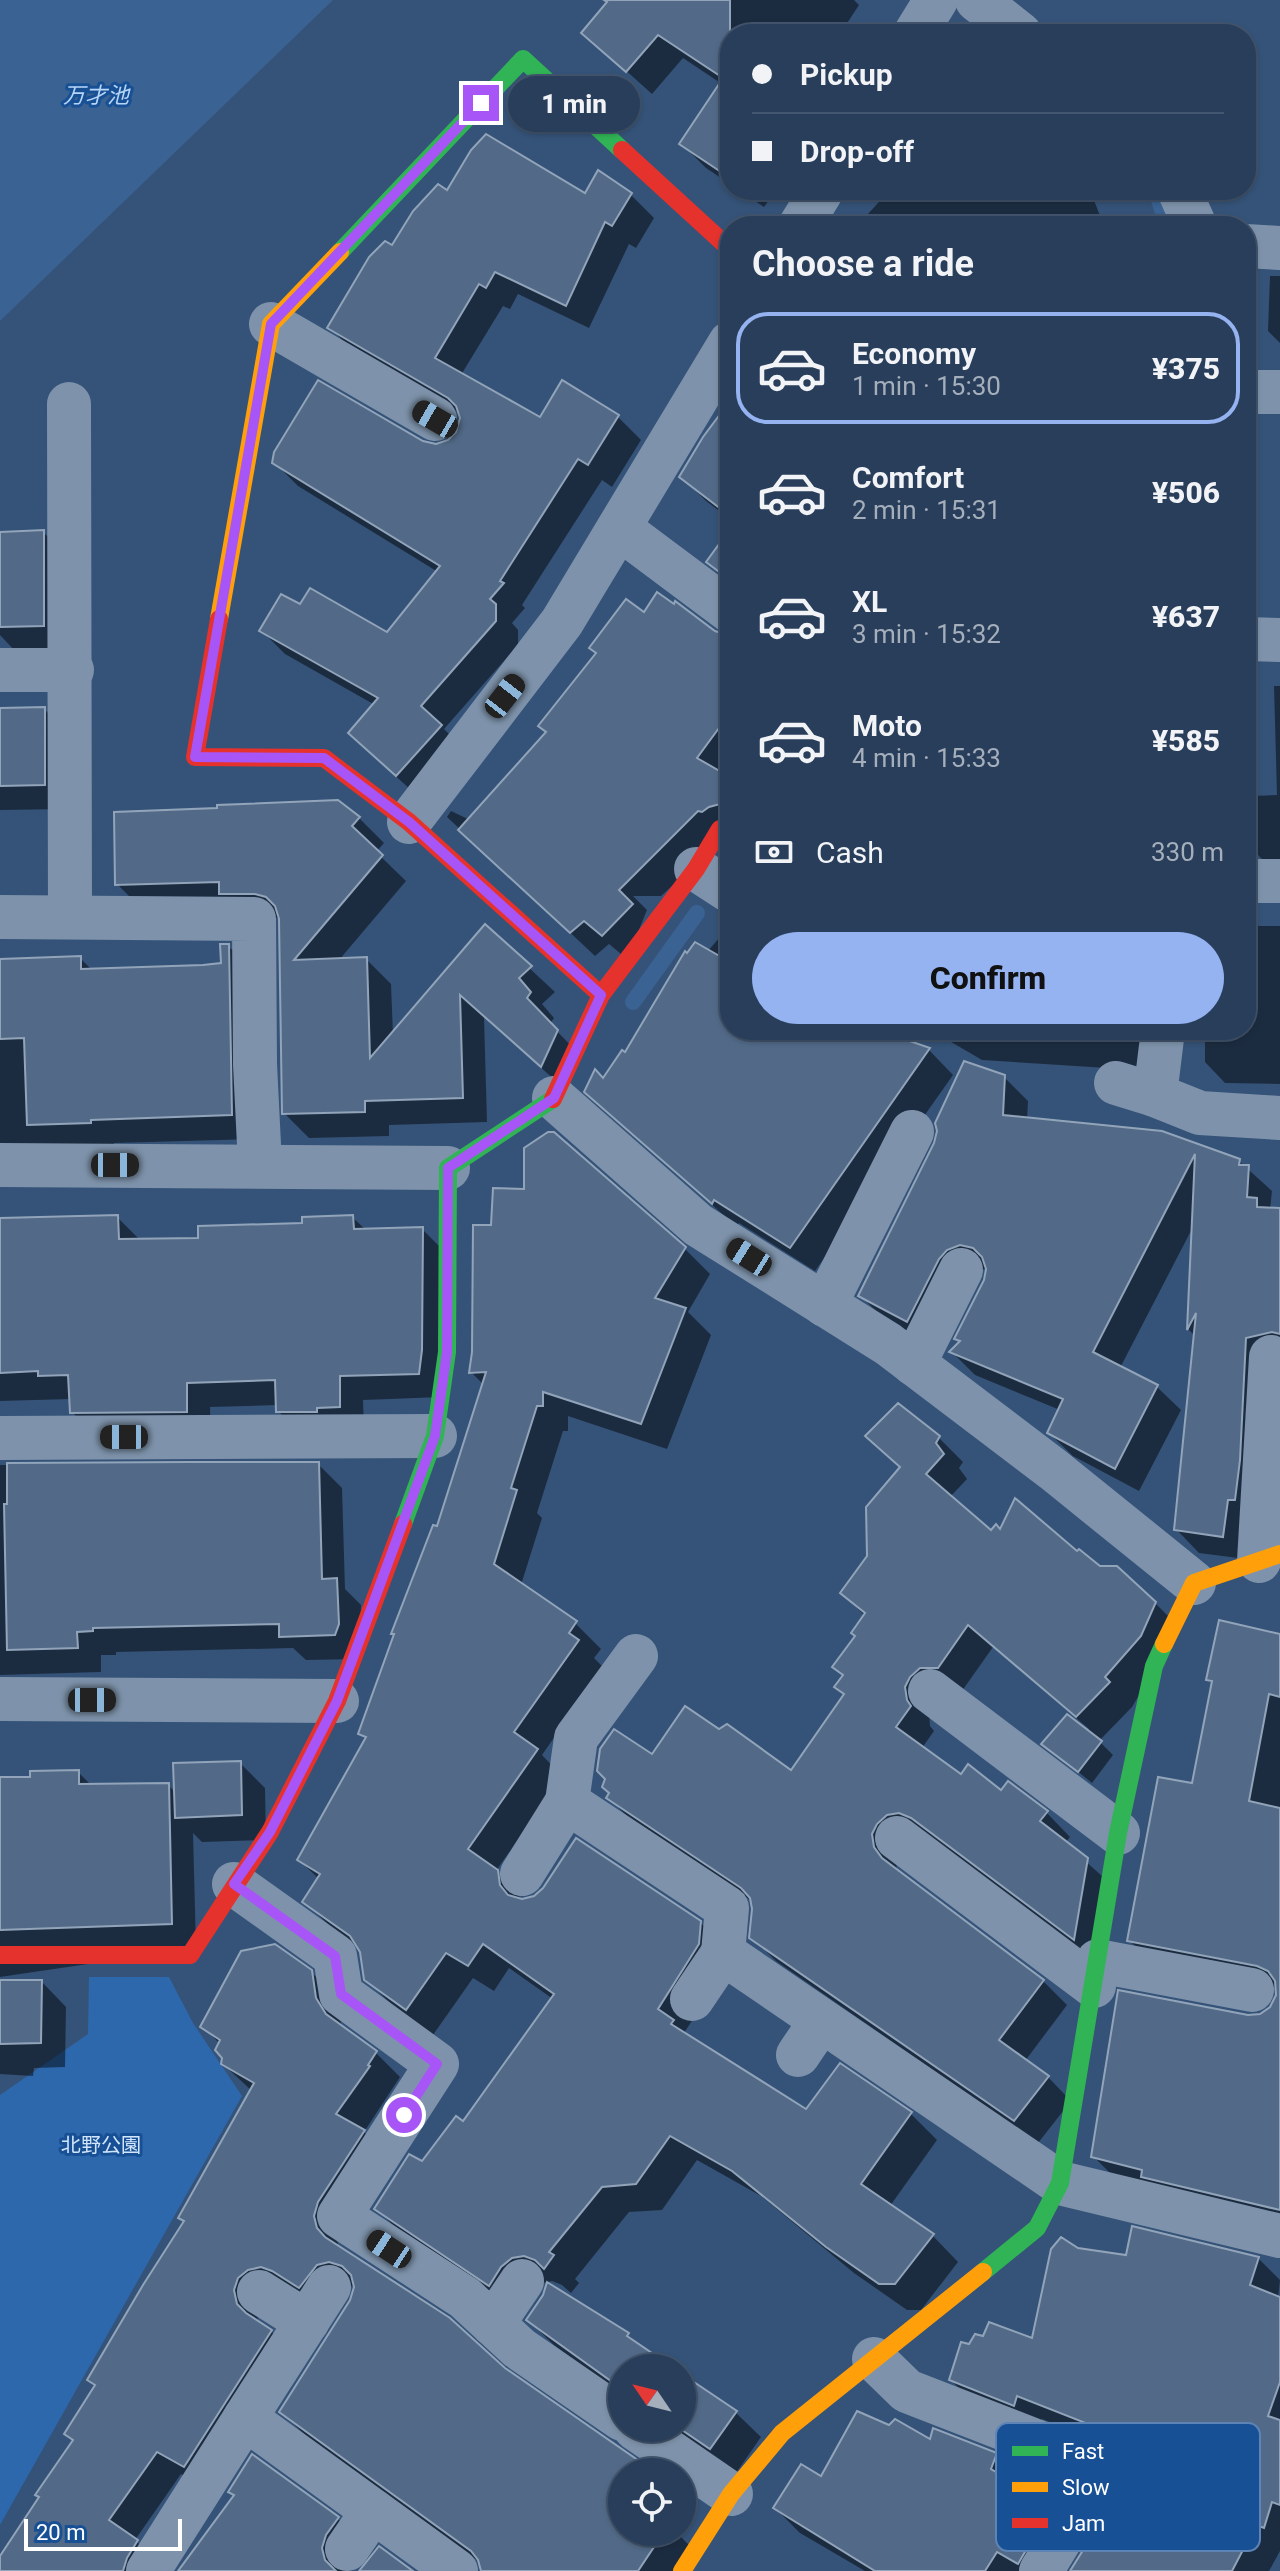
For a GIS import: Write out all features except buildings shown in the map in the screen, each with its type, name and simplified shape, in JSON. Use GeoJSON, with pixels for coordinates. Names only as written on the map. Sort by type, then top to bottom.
{"type":"FeatureCollection","features":[{"type":"Feature","properties":{"kind":"street"},"geometry":{"type":"LineString","coordinates":[[921,24],[936,0]]}},
{"type":"Feature","properties":{"kind":"street"},"geometry":{"type":"LineString","coordinates":[[977,0],[1007,24]]}},
{"type":"Feature","properties":{"kind":"street"},"geometry":{"type":"LineString","coordinates":[[601,995],[409,822],[324,758],[195,757],[271,324],[523,59],[720,240]]}},
{"type":"Feature","properties":{"kind":"street"},"geometry":{"type":"LineString","coordinates":[[1256,247],[1280,248]]}},
{"type":"Feature","properties":{"kind":"street"},"geometry":{"type":"LineString","coordinates":[[271,324],[435,419]]}},
{"type":"Feature","properties":{"kind":"street"},"geometry":{"type":"LineString","coordinates":[[409,822],[562,622],[720,360]]}},
{"type":"Feature","properties":{"kind":"street"},"geometry":{"type":"LineString","coordinates":[[1256,392],[1280,392]]}},
{"type":"Feature","properties":{"kind":"street"},"geometry":{"type":"LineString","coordinates":[[69,404],[72,670],[70,917]]}},
{"type":"Feature","properties":{"kind":"street"},"geometry":{"type":"LineString","coordinates":[[619,528],[720,604]]}},
{"type":"Feature","properties":{"kind":"street"},"geometry":{"type":"LineString","coordinates":[[1256,639],[1280,640]]}},
{"type":"Feature","properties":{"kind":"street"},"geometry":{"type":"LineString","coordinates":[[0,670],[72,670]]}},
{"type":"Feature","properties":{"kind":"street"},"geometry":{"type":"LineString","coordinates":[[0,1165],[448,1168],[554,1098],[601,995],[713,880],[720,829]]}},
{"type":"Feature","properties":{"kind":"street"},"geometry":{"type":"LineString","coordinates":[[1256,881],[1280,881]]}},
{"type":"Feature","properties":{"kind":"street"},"geometry":{"type":"LineString","coordinates":[[0,917],[254,919],[255,1064],[260,1165]]}},
{"type":"Feature","properties":{"kind":"street"},"geometry":{"type":"LineString","coordinates":[[1158,1040],[1136,1089],[1200,1113],[1280,1118]]}},
{"type":"Feature","properties":{"kind":"street"},"geometry":{"type":"LineString","coordinates":[[554,1098],[698,1225],[888,1344],[1054,1470],[1194,1583]]}},
{"type":"Feature","properties":{"kind":"street"},"geometry":{"type":"LineString","coordinates":[[825,1305],[912,1132]]}},
{"type":"Feature","properties":{"kind":"street"},"geometry":{"type":"LineString","coordinates":[[0,1955],[190,1955],[270,1832],[337,1701],[435,1436],[447,1352],[448,1168]]}},
{"type":"Feature","properties":{"kind":"street"},"geometry":{"type":"LineString","coordinates":[[914,1364],[961,1270]]}},
{"type":"Feature","properties":{"kind":"street"},"geometry":{"type":"LineString","coordinates":[[682,2571],[731,2494],[782,2433],[1037,2228],[1060,2183],[1118,1833],[1154,1666],[1194,1583],[1269,1558],[1271,1357]]}},
{"type":"Feature","properties":{"kind":"street"},"geometry":{"type":"LineString","coordinates":[[0,1438],[435,1436]]}},
{"type":"Feature","properties":{"kind":"street"},"geometry":{"type":"LineString","coordinates":[[522,1874],[567,1802],[576,1738],[636,1656]]}},
{"type":"Feature","properties":{"kind":"street"},"geometry":{"type":"LineString","coordinates":[[930,1691],[1118,1833]]}},
{"type":"Feature","properties":{"kind":"street"},"geometry":{"type":"LineString","coordinates":[[0,1699],[337,1701]]}},
{"type":"Feature","properties":{"kind":"street"},"geometry":{"type":"LineString","coordinates":[[567,1802],[727,1908],[723,1953],[692,1999]]}},
{"type":"Feature","properties":{"kind":"street"},"geometry":{"type":"LineString","coordinates":[[897,1838],[1096,1974],[1252,1990]]}},
{"type":"Feature","properties":{"kind":"street"},"geometry":{"type":"LineString","coordinates":[[234,1884],[335,1956],[341,1994],[437,2064],[339,2216],[465,2298],[519,2348],[608,2409]]}},
{"type":"Feature","properties":{"kind":"street"},"geometry":{"type":"LineString","coordinates":[[723,1953],[810,2038],[1060,2183],[1280,2236]]}},
{"type":"Feature","properties":{"kind":"street"},"geometry":{"type":"LineString","coordinates":[[493,2324],[522,2281]]}},
{"type":"Feature","properties":{"kind":"street"},"geometry":{"type":"LineString","coordinates":[[148,2571],[318,2304],[259,2292]]}},
{"type":"Feature","properties":{"kind":"street"},"geometry":{"type":"LineString","coordinates":[[874,2359],[907,2391],[996,2426]]}},
{"type":"Feature","properties":{"kind":"street"},"geometry":{"type":"LineString","coordinates":[[245,2418],[456,2571]]}},
{"type":"Feature","properties":{"kind":"street"},"geometry":{"type":"LineString","coordinates":[[655,2442],[731,2494]]}},
{"type":"Feature","properties":{"kind":"street"},"geometry":{"type":"LineString","coordinates":[[347,2549],[373,2511]]}},
{"type":"Feature","properties":{"kind":"street"},"geometry":{"type":"LineString","coordinates":[[1041,2571],[1053,2551]]}},
{"type":"Feature","properties":{"kind":"green space","name":"北野公園"},"geometry":{"type":"Polygon","coordinates":[[[89,1977],[169,1977],[193,2023],[242,2096],[0,2525],[0,2095],[88,2034],[89,1977]]]}},
{"type":"Feature","properties":{"kind":"water","name":"万才池"},"geometry":{"type":"Polygon","coordinates":[[[0,0],[333,0],[0,321],[0,0]]]}},
{"type":"Feature","properties":{"kind":"waterway"},"geometry":{"type":"LineString","coordinates":[[1159,200],[1164,216]]}},
{"type":"Feature","properties":{"kind":"waterway"},"geometry":{"type":"LineString","coordinates":[[633,1002],[697,913]]}},
{"type":"Feature","properties":{"kind":"traffic: fast"},"geometry":{"type":"LineString","coordinates":[[340,252],[523,59],[622,150]]}},
{"type":"Feature","properties":{"kind":"traffic: fast"},"geometry":{"type":"LineString","coordinates":[[403,1524],[435,1436],[447,1352],[448,1168],[553,1099]]}},
{"type":"Feature","properties":{"kind":"traffic: fast"},"geometry":{"type":"LineString","coordinates":[[983,2272],[1037,2228],[1060,2183],[1118,1833],[1154,1666],[1164,1644]]}},
{"type":"Feature","properties":{"kind":"traffic: slow"},"geometry":{"type":"LineString","coordinates":[[219,619],[271,324],[340,252]]}},
{"type":"Feature","properties":{"kind":"traffic: slow"},"geometry":{"type":"LineString","coordinates":[[1164,1644],[1194,1583],[1280,1554]]}},
{"type":"Feature","properties":{"kind":"traffic: slow"},"geometry":{"type":"LineString","coordinates":[[682,2571],[731,2494],[782,2433],[983,2272]]}},
{"type":"Feature","properties":{"kind":"traffic: jam"},"geometry":{"type":"LineString","coordinates":[[622,150],[720,240]]}},
{"type":"Feature","properties":{"kind":"traffic: jam"},"geometry":{"type":"LineString","coordinates":[[219,619],[195,757],[324,758],[409,822],[601,995]]}},
{"type":"Feature","properties":{"kind":"traffic: jam"},"geometry":{"type":"LineString","coordinates":[[553,1099],[601,995],[696,869],[720,829]]}},
{"type":"Feature","properties":{"kind":"traffic: jam"},"geometry":{"type":"LineString","coordinates":[[0,1955],[190,1955],[270,1832],[337,1701],[403,1524]]}},
{"type":"Feature","properties":{"kind":"route"},"geometry":{"type":"LineString","coordinates":[[404,2115],[437,2064],[341,1994],[335,1956],[234,1884],[270,1832],[337,1701],[435,1436],[447,1352],[448,1168],[554,1098],[601,995],[409,822],[324,758],[195,757],[271,324],[481,103]]}}]}
